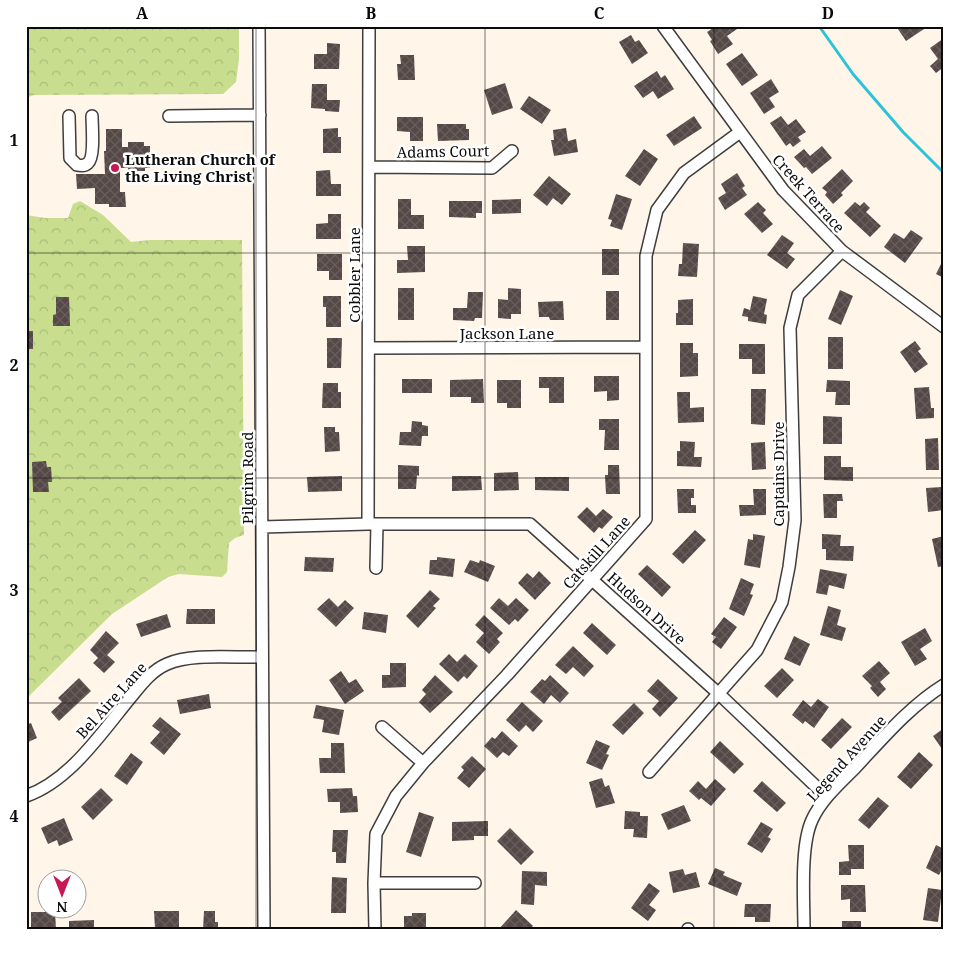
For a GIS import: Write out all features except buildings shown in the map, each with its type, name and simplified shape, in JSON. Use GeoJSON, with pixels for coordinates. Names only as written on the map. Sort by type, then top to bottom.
{"type":"FeatureCollection","features":[{"type":"Feature","properties":{"kind":"street","name":"Pilgrim Road"},"geometry":{"type":"LineString","coordinates":[[259,26],[264,930]]}},
{"type":"Feature","properties":{"kind":"street","name":"Cobbler Lane"},"geometry":{"type":"LineString","coordinates":[[369,26],[369,348],[372,524],[376,568]]}},
{"type":"Feature","properties":{"kind":"street","name":"Creek Terrace"},"geometry":{"type":"LineString","coordinates":[[663,26],[783,190],[842,251],[944,327]]}},
{"type":"Feature","properties":{"kind":"street"},"geometry":{"type":"LineString","coordinates":[[169,116],[260,115]]}},
{"type":"Feature","properties":{"kind":"street"},"geometry":{"type":"LineString","coordinates":[[69,116],[70,158],[77,165],[82,166],[88,164],[92,158],[92,116]]}},
{"type":"Feature","properties":{"kind":"street","name":"Catskill Lane"},"geometry":{"type":"LineString","coordinates":[[375,930],[376,834],[396,796],[423,763],[507,675],[646,519],[646,256],[657,210],[684,173],[740,132]]}},
{"type":"Feature","properties":{"kind":"street","name":"Adams Court"},"geometry":{"type":"LineString","coordinates":[[369,166],[492,168],[512,151]]}},
{"type":"Feature","properties":{"kind":"street","name":"Captains Drive"},"geometry":{"type":"LineString","coordinates":[[649,772],[757,650],[782,602],[795,520],[790,328],[798,295],[842,251]]}},
{"type":"Feature","properties":{"kind":"street","name":"Jackson Lane"},"geometry":{"type":"LineString","coordinates":[[369,348],[646,347]]}},
{"type":"Feature","properties":{"kind":"street","name":"Hudson Drive"},"geometry":{"type":"LineString","coordinates":[[262,527],[372,524],[530,524],[719,694],[827,797]]}},
{"type":"Feature","properties":{"kind":"street","name":"Bel Aire Lane"},"geometry":{"type":"LineString","coordinates":[[26,796],[55,781],[74,765],[149,676],[166,664],[186,658],[262,657]]}},
{"type":"Feature","properties":{"kind":"street","name":"Legend Avenue"},"geometry":{"type":"LineString","coordinates":[[804,930],[806,841],[812,820],[827,797],[895,725],[930,693],[944,685]]}},
{"type":"Feature","properties":{"kind":"street"},"geometry":{"type":"LineString","coordinates":[[382,727],[423,763]]}},
{"type":"Feature","properties":{"kind":"street"},"geometry":{"type":"LineString","coordinates":[[374,883],[476,883]]}},
{"type":"Feature","properties":{"kind":"green space"},"geometry":{"type":"Polygon","coordinates":[[[26,26],[239,26],[239,59],[236,82],[223,94],[34,95],[26,98],[26,26]]]}},
{"type":"Feature","properties":{"kind":"green space"},"geometry":{"type":"Polygon","coordinates":[[[80,201],[103,215],[131,242],[150,240],[242,240],[244,535],[235,538],[229,543],[227,572],[222,577],[179,574],[168,577],[112,614],[26,699],[26,215],[45,218],[68,218],[73,204],[80,201]]]}},
{"type":"Feature","properties":{"kind":"waterway"},"geometry":{"type":"LineString","coordinates":[[819,26],[853,74],[903,132],[944,173]]}},
{"type":"Feature","properties":{"kind":"place","name":"Lutheran Church of the Living Christ"},"geometry":{"type":"Point","coordinates":[115,168]}}]}
